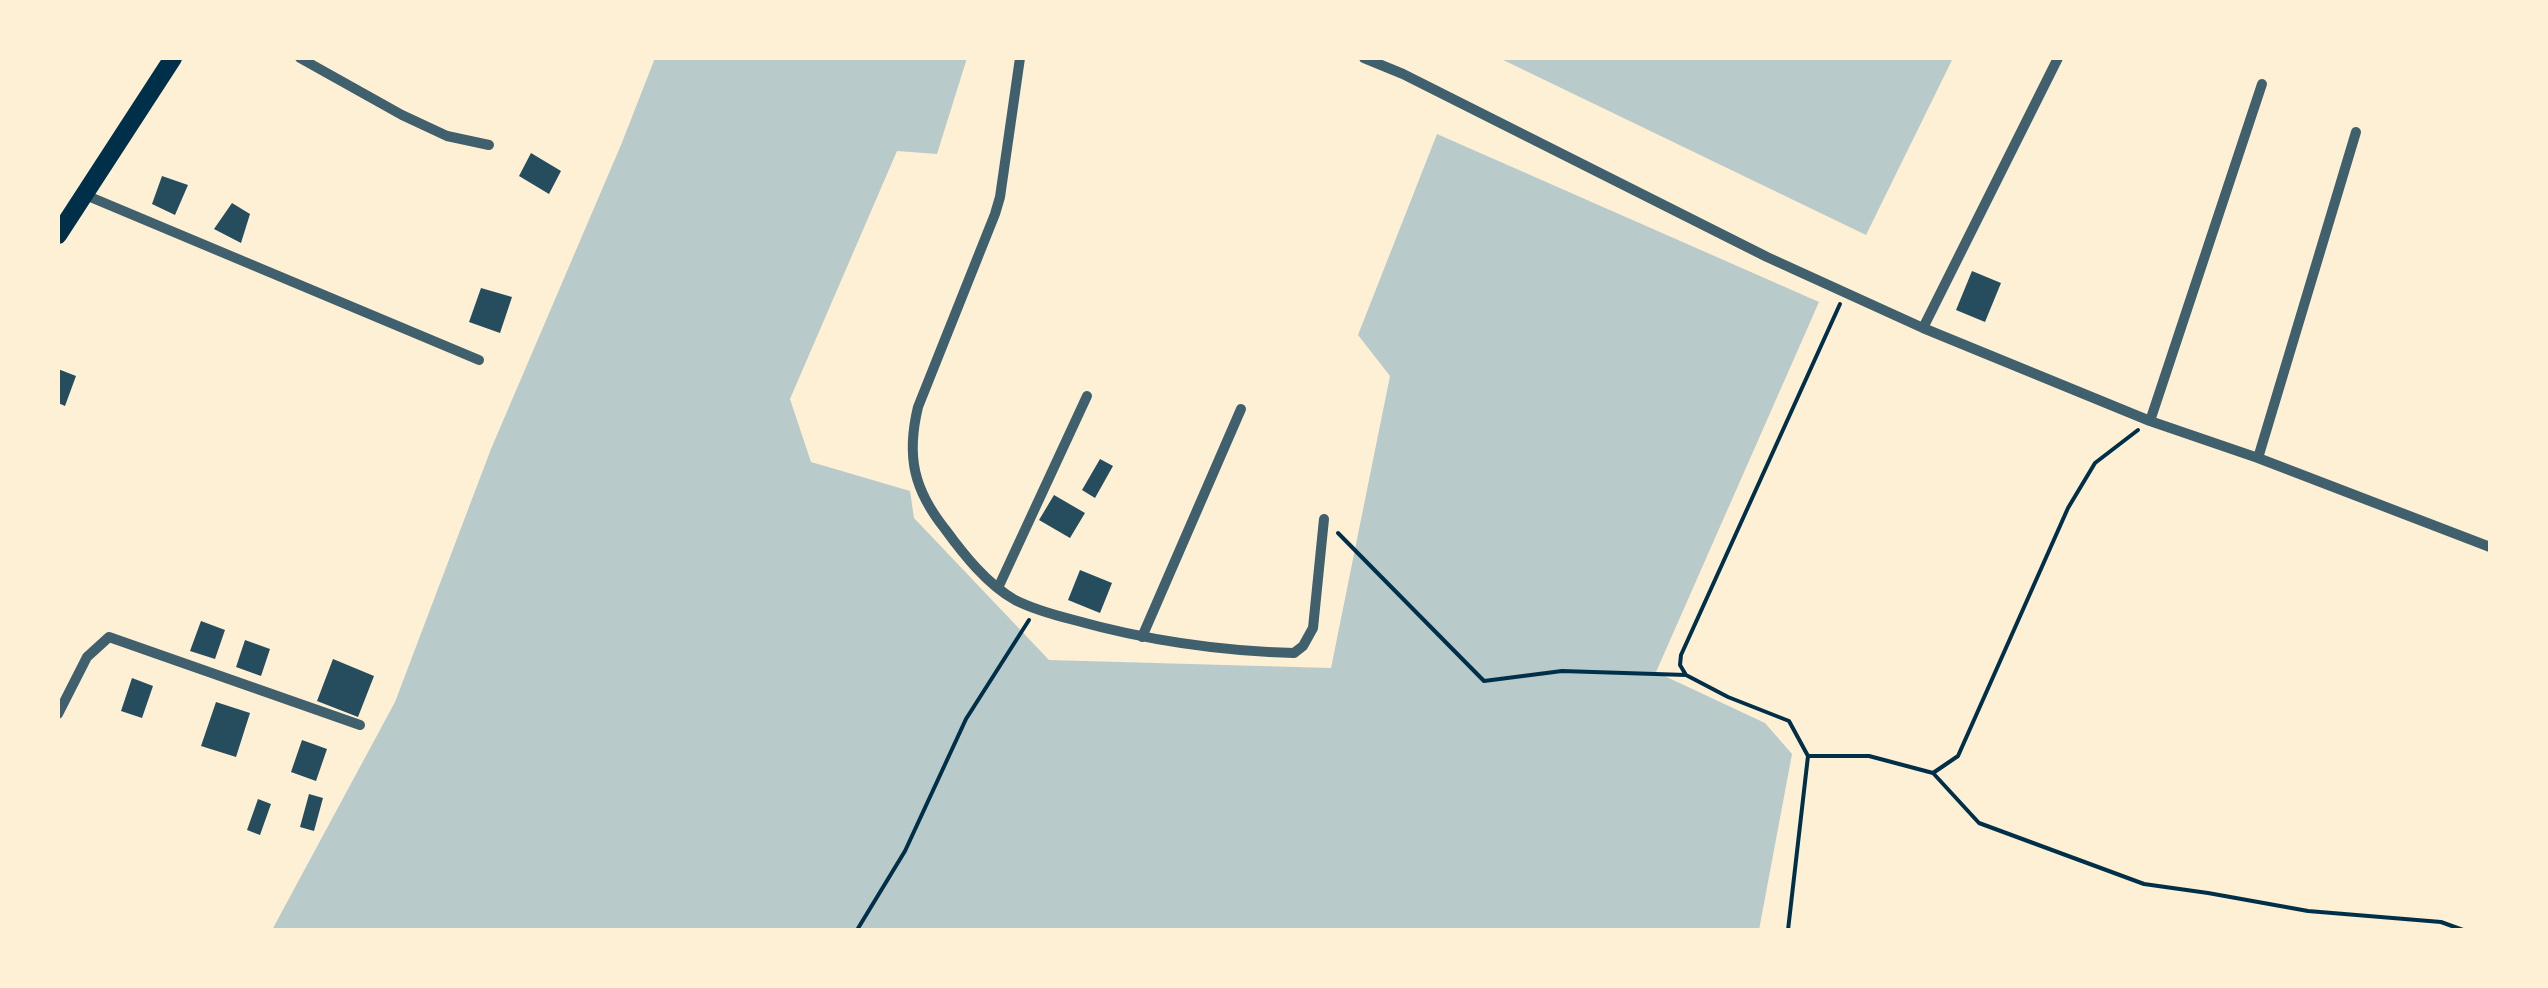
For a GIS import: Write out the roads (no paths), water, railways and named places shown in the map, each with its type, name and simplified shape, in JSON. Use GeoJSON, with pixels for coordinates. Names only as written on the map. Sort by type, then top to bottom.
{"type":"FeatureCollection","features":[{"type":"Feature","properties":{"kind":"main road"},"geometry":{"type":"LineString","coordinates":[[58,235],[173,58]]}},
{"type":"Feature","properties":{"kind":"street"},"geometry":{"type":"LineString","coordinates":[[300,58],[402,116],[447,136],[489,146]]}},
{"type":"Feature","properties":{"kind":"street"},"geometry":{"type":"LineString","coordinates":[[1020,58],[1000,198],[918,408],[912,447],[915,474],[932,513],[965,556],[1016,600],[1142,637],[1179,644],[1294,653],[1303,646],[1312,628],[1324,519]]}},
{"type":"Feature","properties":{"kind":"street"},"geometry":{"type":"LineString","coordinates":[[1364,58],[1766,257],[1923,328],[2150,421],[2258,458],[2490,548]]}},
{"type":"Feature","properties":{"kind":"street"},"geometry":{"type":"LineString","coordinates":[[1923,328],[2058,58]]}},
{"type":"Feature","properties":{"kind":"street"},"geometry":{"type":"LineString","coordinates":[[2150,421],[2262,84]]}},
{"type":"Feature","properties":{"kind":"street"},"geometry":{"type":"LineString","coordinates":[[2258,458],[2356,132]]}},
{"type":"Feature","properties":{"kind":"street"},"geometry":{"type":"LineString","coordinates":[[83,194],[479,360]]}},
{"type":"Feature","properties":{"kind":"street"},"geometry":{"type":"LineString","coordinates":[[998,588],[1087,396]]}},
{"type":"Feature","properties":{"kind":"street"},"geometry":{"type":"LineString","coordinates":[[1142,637],[1241,409]]}},
{"type":"Feature","properties":{"kind":"street"},"geometry":{"type":"LineString","coordinates":[[58,714],[87,657],[109,638],[360,726]]}}]}
